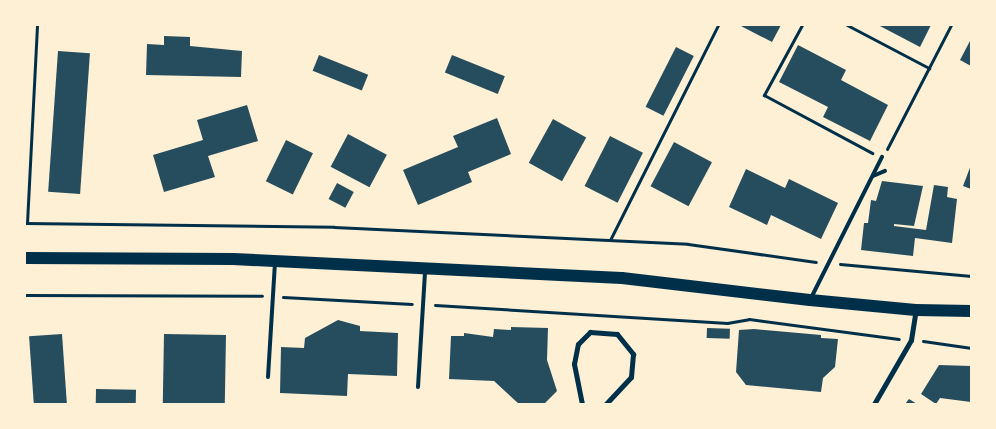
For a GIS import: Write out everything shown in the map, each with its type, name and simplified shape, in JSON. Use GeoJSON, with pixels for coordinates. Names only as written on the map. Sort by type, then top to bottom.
{"type":"FeatureCollection","features":[{"type":"Feature","properties":{"kind":"main road"},"geometry":{"type":"LineString","coordinates":[[25,258],[275,261],[622,278],[810,300],[916,310],[971,311]]}},
{"type":"Feature","properties":{"kind":"street"},"geometry":{"type":"LineString","coordinates":[[874,404],[911,340],[916,310]]}},
{"type":"Feature","properties":{"kind":"street"},"geometry":{"type":"LineString","coordinates":[[582,404],[574,364],[578,344],[590,332],[617,334],[633,354],[630,377],[606,404]]}},
{"type":"Feature","properties":{"kind":"lane"},"geometry":{"type":"LineString","coordinates":[[810,300],[882,158]]}},
{"type":"Feature","properties":{"kind":"lane"},"geometry":{"type":"LineString","coordinates":[[873,176],[885,170]]}},
{"type":"Feature","properties":{"kind":"lane"},"geometry":{"type":"LineString","coordinates":[[268,377],[275,261]]}},
{"type":"Feature","properties":{"kind":"lane"},"geometry":{"type":"LineString","coordinates":[[418,387],[425,269]]}},
{"type":"Feature","properties":{"kind":"path"},"geometry":{"type":"LineString","coordinates":[[37,25],[26,223],[334,227],[702,245],[829,263],[971,276]]}},
{"type":"Feature","properties":{"kind":"path"},"geometry":{"type":"LineString","coordinates":[[610,240],[718,25]]}},
{"type":"Feature","properties":{"kind":"path"},"geometry":{"type":"LineString","coordinates":[[802,25],[764,95],[867,150]]}},
{"type":"Feature","properties":{"kind":"path"},"geometry":{"type":"LineString","coordinates":[[847,25],[929,68]]}},
{"type":"Feature","properties":{"kind":"path"},"geometry":{"type":"LineString","coordinates":[[882,158],[914,102],[951,25]]}},
{"type":"Feature","properties":{"kind":"path"},"geometry":{"type":"LineString","coordinates":[[25,295],[273,297],[727,323],[749,318],[971,348]]}},
{"type":"Feature","properties":{"kind":"building"},"geometry":{"type":"Polygon","coordinates":[[[739,25],[781,25],[772,42],[739,25]]]}},
{"type":"Feature","properties":{"kind":"building"},"geometry":{"type":"Polygon","coordinates":[[[878,25],[931,25],[920,47],[878,25]]]}},
{"type":"Feature","properties":{"kind":"building"},"geometry":{"type":"Polygon","coordinates":[[[164,36],[190,37],[190,46],[242,51],[241,77],[146,75],[147,44],[164,45],[164,36]]]}},
{"type":"Feature","properties":{"kind":"building"},"geometry":{"type":"Polygon","coordinates":[[[971,39],[971,66],[960,60],[971,39]]]}},
{"type":"Feature","properties":{"kind":"building"},"geometry":{"type":"Polygon","coordinates":[[[798,45],[846,70],[841,80],[888,105],[870,141],[823,117],[828,107],[779,82],[798,45]]]}},
{"type":"Feature","properties":{"kind":"building"},"geometry":{"type":"Polygon","coordinates":[[[676,47],[694,56],[663,116],[646,107],[676,47]]]}},
{"type":"Feature","properties":{"kind":"building"},"geometry":{"type":"Polygon","coordinates":[[[58,51],[90,53],[80,194],[48,192],[58,51]]]}},
{"type":"Feature","properties":{"kind":"building"},"geometry":{"type":"Polygon","coordinates":[[[319,55],[368,75],[362,91],[313,71],[319,55]]]}},
{"type":"Feature","properties":{"kind":"building"},"geometry":{"type":"Polygon","coordinates":[[[452,55],[505,76],[498,94],[445,73],[452,55]]]}},
{"type":"Feature","properties":{"kind":"building"},"geometry":{"type":"Polygon","coordinates":[[[247,105],[258,141],[208,156],[215,177],[164,192],[153,155],[203,140],[197,120],[247,105]]]}},
{"type":"Feature","properties":{"kind":"building"},"geometry":{"type":"Polygon","coordinates":[[[497,118],[511,154],[468,172],[472,182],[418,205],[403,170],[458,147],[453,136],[497,118]]]}},
{"type":"Feature","properties":{"kind":"building"},"geometry":{"type":"Polygon","coordinates":[[[553,119],[586,137],[562,181],[529,163],[553,119]]]}},
{"type":"Feature","properties":{"kind":"building"},"geometry":{"type":"Polygon","coordinates":[[[348,134],[387,155],[369,187],[331,167],[348,134]]]}},
{"type":"Feature","properties":{"kind":"building"},"geometry":{"type":"Polygon","coordinates":[[[610,136],[643,153],[618,203],[585,186],[610,136]]]}},
{"type":"Feature","properties":{"kind":"building"},"geometry":{"type":"Polygon","coordinates":[[[286,140],[313,153],[293,194],[266,181],[286,140]]]}},
{"type":"Feature","properties":{"kind":"building"},"geometry":{"type":"Polygon","coordinates":[[[674,142],[712,162],[688,206],[651,186],[674,142]]]}},
{"type":"Feature","properties":{"kind":"building"},"geometry":{"type":"Polygon","coordinates":[[[971,165],[971,189],[963,186],[971,165]]]}},
{"type":"Feature","properties":{"kind":"building"},"geometry":{"type":"Polygon","coordinates":[[[746,169],[785,188],[789,179],[838,203],[821,239],[771,215],[767,225],[729,207],[746,169]]]}},
{"type":"Feature","properties":{"kind":"building"},"geometry":{"type":"Polygon","coordinates":[[[882,181],[923,186],[914,226],[894,224],[894,226],[926,230],[934,185],[948,187],[947,197],[957,199],[952,243],[915,238],[913,256],[861,250],[864,223],[868,223],[871,200],[876,201],[882,181]]]}},
{"type":"Feature","properties":{"kind":"building"},"geometry":{"type":"Polygon","coordinates":[[[337,183],[354,192],[345,208],[329,199],[337,183]]]}},
{"type":"Feature","properties":{"kind":"building"},"geometry":{"type":"Polygon","coordinates":[[[338,320],[360,326],[360,331],[398,333],[397,376],[348,374],[347,396],[280,393],[281,347],[304,348],[305,338],[338,320]]]}},
{"type":"Feature","properties":{"kind":"building"},"geometry":{"type":"Polygon","coordinates":[[[511,327],[548,328],[547,360],[557,391],[544,404],[519,404],[494,381],[449,379],[451,336],[464,336],[464,333],[493,337],[494,329],[511,330],[511,327]]]}},
{"type":"Feature","properties":{"kind":"building"},"geometry":{"type":"Polygon","coordinates":[[[707,328],[730,329],[730,339],[707,338],[707,328]]]}},
{"type":"Feature","properties":{"kind":"building"},"geometry":{"type":"Polygon","coordinates":[[[754,329],[821,335],[821,338],[838,339],[835,367],[823,378],[821,392],[746,385],[736,372],[739,330],[754,329]]]}},
{"type":"Feature","properties":{"kind":"building"},"geometry":{"type":"Polygon","coordinates":[[[62,334],[67,404],[34,404],[29,336],[62,334]]]}},
{"type":"Feature","properties":{"kind":"building"},"geometry":{"type":"Polygon","coordinates":[[[164,334],[226,335],[225,404],[163,404],[164,334]]]}},
{"type":"Feature","properties":{"kind":"building"},"geometry":{"type":"Polygon","coordinates":[[[939,365],[971,366],[971,402],[940,398],[936,404],[921,394],[939,365]]]}},
{"type":"Feature","properties":{"kind":"building"},"geometry":{"type":"Polygon","coordinates":[[[96,389],[136,390],[136,404],[96,404],[96,389]]]}},
{"type":"Feature","properties":{"kind":"building"},"geometry":{"type":"Polygon","coordinates":[[[909,399],[917,404],[905,404],[909,399]]]}}]}
